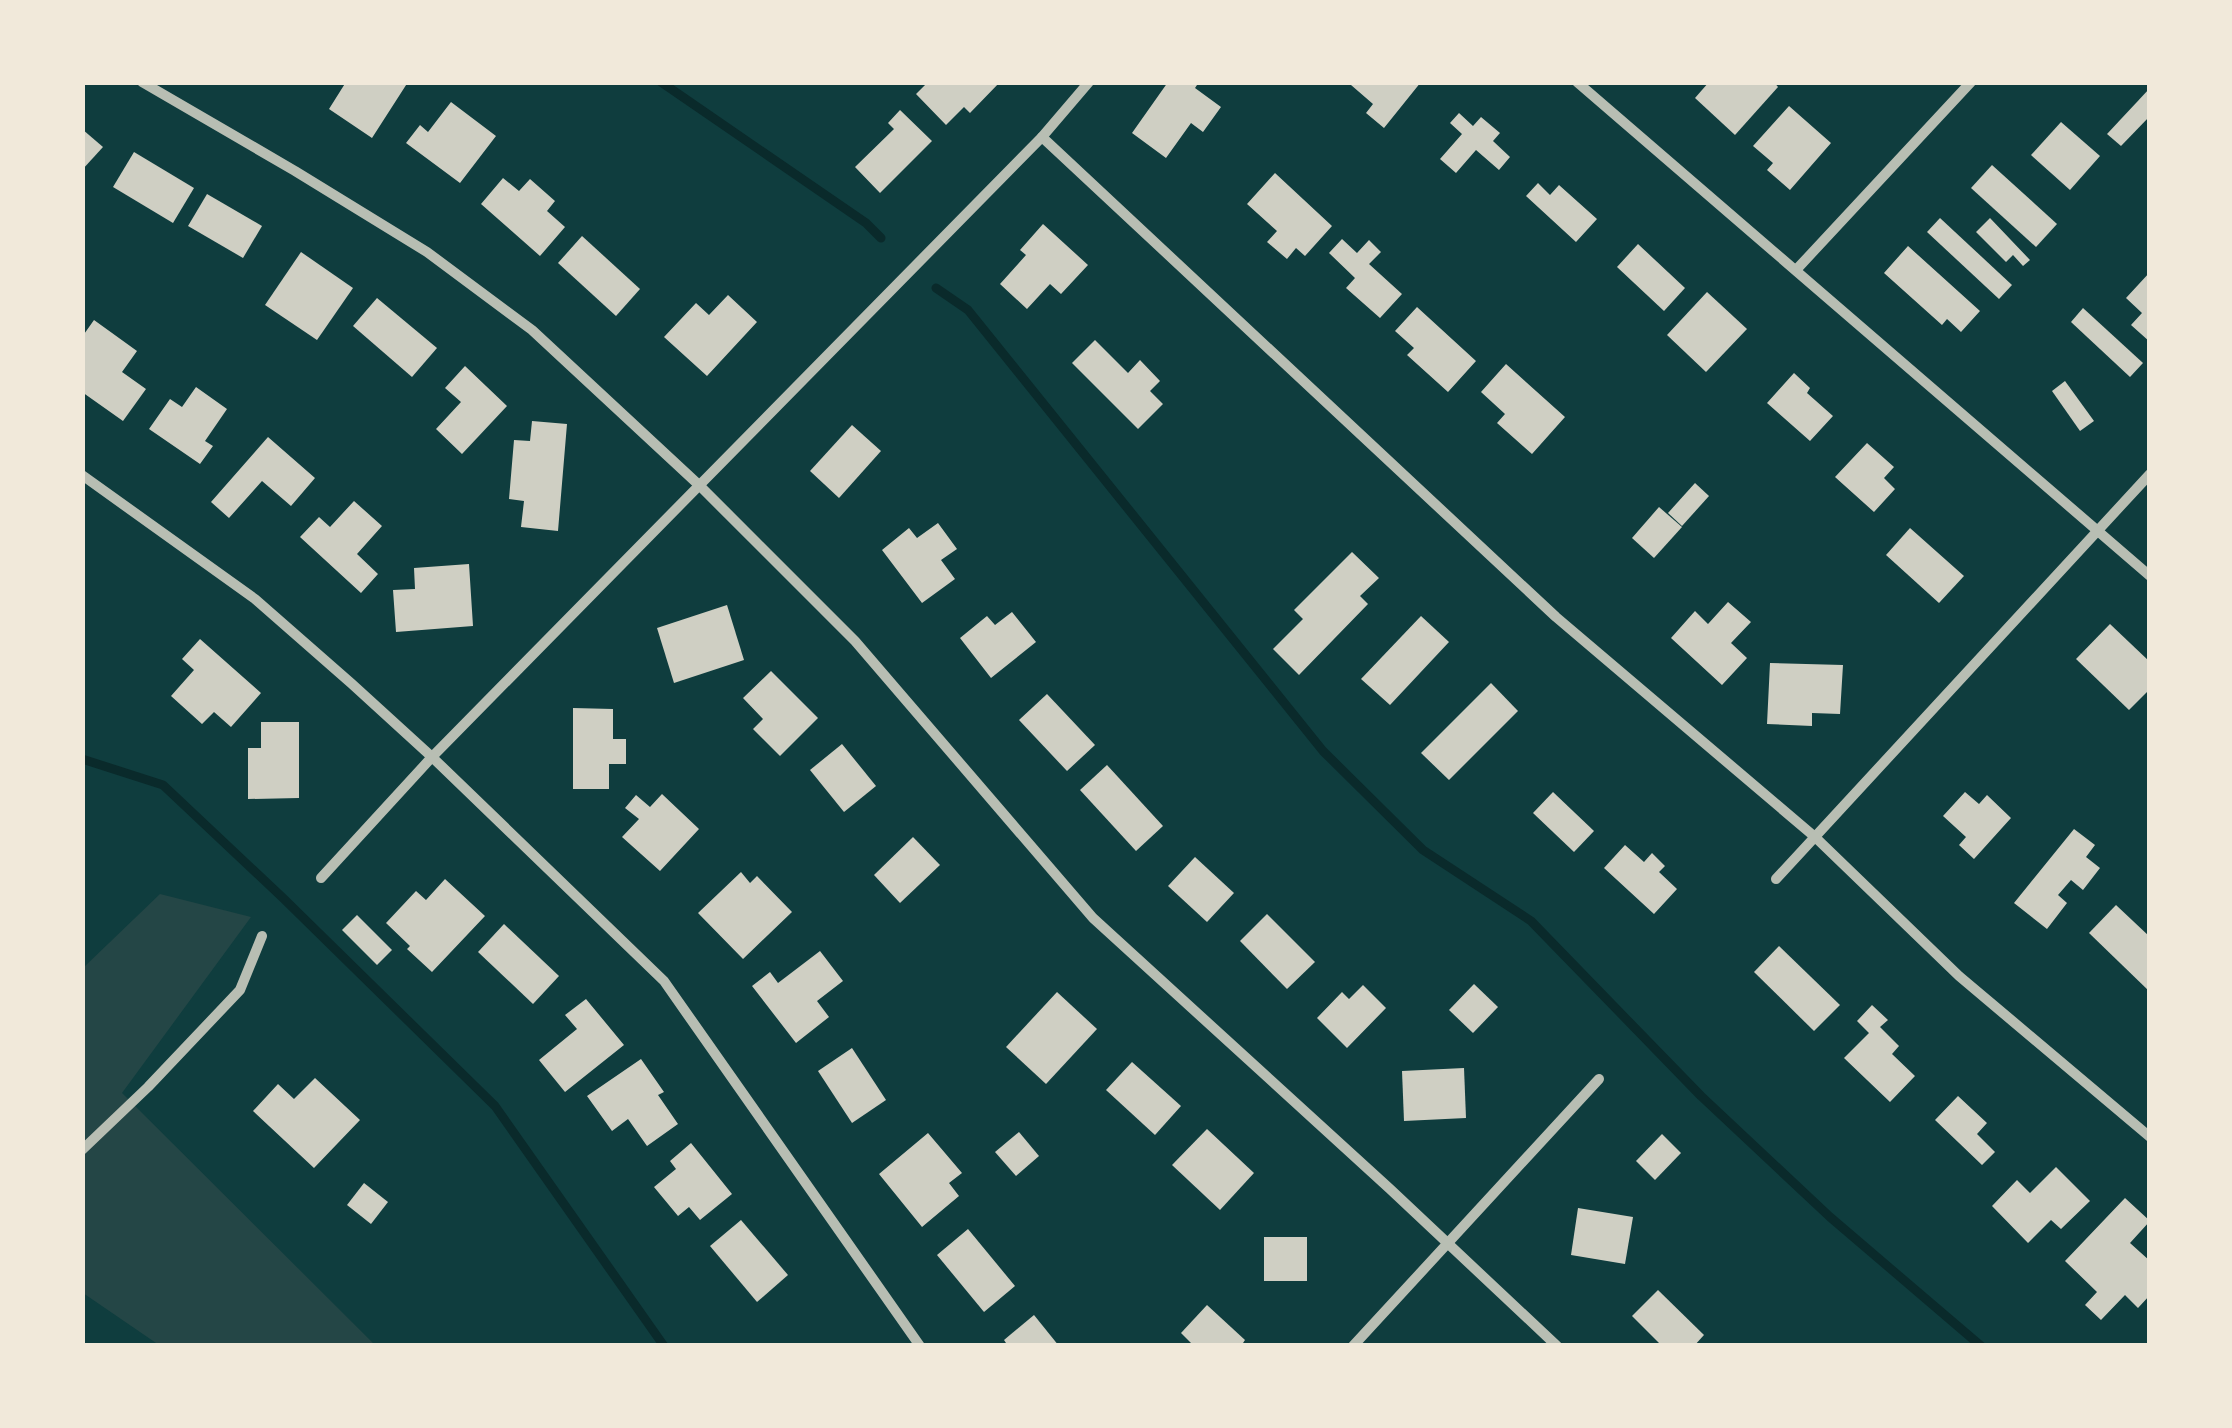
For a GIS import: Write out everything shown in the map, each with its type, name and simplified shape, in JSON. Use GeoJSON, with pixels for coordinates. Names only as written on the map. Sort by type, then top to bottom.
{"type":"FeatureCollection","features":[{"type":"Feature","properties":{"kind":"street"},"geometry":{"type":"LineString","coordinates":[[142,82],[426,252],[532,330],[700,486],[856,641],[1093,918],[1557,1346]]}},
{"type":"Feature","properties":{"kind":"street"},"geometry":{"type":"LineString","coordinates":[[321,878],[432,757],[1042,137],[1089,82]]}},
{"type":"Feature","properties":{"kind":"street"},"geometry":{"type":"LineString","coordinates":[[1577,82],[2150,576]]}},
{"type":"Feature","properties":{"kind":"street"},"geometry":{"type":"LineString","coordinates":[[1796,270],[1971,82]]}},
{"type":"Feature","properties":{"kind":"street"},"geometry":{"type":"LineString","coordinates":[[1042,137],[1556,616],[1814,837],[1959,976],[2150,1137]]}},
{"type":"Feature","properties":{"kind":"street"},"geometry":{"type":"LineString","coordinates":[[1776,879],[2150,474]]}},
{"type":"Feature","properties":{"kind":"street"},"geometry":{"type":"LineString","coordinates":[[82,476],[255,599],[432,757],[664,981],[920,1346]]}},
{"type":"Feature","properties":{"kind":"street"},"geometry":{"type":"LineString","coordinates":[[82,1150],[148,1088],[240,990],[262,936]]}},
{"type":"Feature","properties":{"kind":"street"},"geometry":{"type":"LineString","coordinates":[[1354,1346],[1599,1079]]}},
{"type":"Feature","properties":{"kind":"shaded area"},"geometry":{"type":"Polygon","coordinates":[[[160,894],[251,917],[122,1093],[375,1345],[159,1345],[83,1293],[83,968],[160,894]]]}},
{"type":"Feature","properties":{"kind":"building"},"geometry":{"type":"Polygon","coordinates":[[[346,82],[408,82],[372,138],[329,109],[346,82]]]}},
{"type":"Feature","properties":{"kind":"building"},"geometry":{"type":"Polygon","coordinates":[[[928,82],[1000,82],[970,113],[964,107],[946,125],[916,94],[928,82]]]}},
{"type":"Feature","properties":{"kind":"building"},"geometry":{"type":"Polygon","coordinates":[[[1168,82],[1199,82],[1195,88],[1221,107],[1203,132],[1191,123],[1166,158],[1132,133],[1168,82]]]}},
{"type":"Feature","properties":{"kind":"building"},"geometry":{"type":"Polygon","coordinates":[[[1352,82],[1421,82],[1384,128],[1366,113],[1373,104],[1352,82]]]}},
{"type":"Feature","properties":{"kind":"building"},"geometry":{"type":"Polygon","coordinates":[[[1709,82],[1774,82],[1778,87],[1735,135],[1695,98],[1709,82]]]}},
{"type":"Feature","properties":{"kind":"building"},"geometry":{"type":"Polygon","coordinates":[[[2150,88],[2150,116],[2121,146],[2107,134],[2150,88]]]}},
{"type":"Feature","properties":{"kind":"building"},"geometry":{"type":"Polygon","coordinates":[[[451,102],[496,136],[460,183],[406,143],[420,125],[428,132],[451,102]]]}},
{"type":"Feature","properties":{"kind":"building"},"geometry":{"type":"Polygon","coordinates":[[[1789,106],[1831,143],[1790,190],[1767,170],[1773,163],[1753,146],[1789,106]]]}},
{"type":"Feature","properties":{"kind":"building"},"geometry":{"type":"Polygon","coordinates":[[[900,110],[932,141],[880,193],[855,167],[894,129],[888,123],[900,110]]]}},
{"type":"Feature","properties":{"kind":"building"},"geometry":{"type":"Polygon","coordinates":[[[1459,113],[1473,126],[1481,117],[1500,133],[1493,141],[1510,157],[1499,170],[1476,150],[1456,173],[1440,159],[1462,134],[1450,123],[1459,113]]]}},
{"type":"Feature","properties":{"kind":"building"},"geometry":{"type":"Polygon","coordinates":[[[2061,122],[2100,156],[2070,190],[2031,155],[2061,122]]]}},
{"type":"Feature","properties":{"kind":"building"},"geometry":{"type":"Polygon","coordinates":[[[82,129],[103,147],[82,170],[82,129]]]}},
{"type":"Feature","properties":{"kind":"building"},"geometry":{"type":"Polygon","coordinates":[[[134,152],[194,188],[173,223],[113,187],[134,152]]]}},
{"type":"Feature","properties":{"kind":"building"},"geometry":{"type":"Polygon","coordinates":[[[1992,165],[2057,224],[2036,247],[1971,188],[1992,165]]]}},
{"type":"Feature","properties":{"kind":"building"},"geometry":{"type":"Polygon","coordinates":[[[1275,173],[1332,226],[1305,256],[1296,248],[1287,259],[1267,242],[1277,231],[1247,204],[1275,173]]]}},
{"type":"Feature","properties":{"kind":"building"},"geometry":{"type":"Polygon","coordinates":[[[503,178],[519,191],[530,179],[555,201],[547,211],[565,227],[540,256],[481,204],[503,178]]]}},
{"type":"Feature","properties":{"kind":"building"},"geometry":{"type":"Polygon","coordinates":[[[1538,183],[1550,195],[1559,185],[1597,219],[1576,242],[1526,196],[1538,183]]]}},
{"type":"Feature","properties":{"kind":"building"},"geometry":{"type":"Polygon","coordinates":[[[207,194],[262,226],[243,258],[188,226],[207,194]]]}},
{"type":"Feature","properties":{"kind":"building"},"geometry":{"type":"Polygon","coordinates":[[[1940,218],[2012,285],[1999,299],[1927,232],[1940,218]]]}},
{"type":"Feature","properties":{"kind":"building"},"geometry":{"type":"Polygon","coordinates":[[[1990,218],[2030,260],[2023,266],[2013,255],[2006,262],[1976,232],[1990,218]]]}},
{"type":"Feature","properties":{"kind":"building"},"geometry":{"type":"Polygon","coordinates":[[[1043,224],[1088,265],[1061,294],[1050,284],[1027,309],[1000,284],[1026,255],[1020,250],[1043,224]]]}},
{"type":"Feature","properties":{"kind":"building"},"geometry":{"type":"Polygon","coordinates":[[[582,236],[640,289],[616,316],[558,263],[582,236]]]}},
{"type":"Feature","properties":{"kind":"building"},"geometry":{"type":"Polygon","coordinates":[[[1342,239],[1357,253],[1369,240],[1381,252],[1369,264],[1402,294],[1380,318],[1346,288],[1355,278],[1329,253],[1342,239]]]}},
{"type":"Feature","properties":{"kind":"building"},"geometry":{"type":"Polygon","coordinates":[[[1638,244],[1685,288],[1664,311],[1617,267],[1638,244]]]}},
{"type":"Feature","properties":{"kind":"building"},"geometry":{"type":"Polygon","coordinates":[[[1908,246],[1980,311],[1961,332],[1947,319],[1942,325],[1884,273],[1908,246]]]}},
{"type":"Feature","properties":{"kind":"building"},"geometry":{"type":"Polygon","coordinates":[[[301,252],[353,288],[317,340],[265,305],[301,252]]]}},
{"type":"Feature","properties":{"kind":"building"},"geometry":{"type":"Polygon","coordinates":[[[2150,272],[2150,342],[2131,325],[2142,313],[2126,298],[2150,272]]]}},
{"type":"Feature","properties":{"kind":"building"},"geometry":{"type":"Polygon","coordinates":[[[1707,292],[1747,329],[1706,372],[1667,335],[1707,292]]]}},
{"type":"Feature","properties":{"kind":"building"},"geometry":{"type":"Polygon","coordinates":[[[728,295],[757,322],[707,376],[664,337],[696,303],[709,315],[728,295]]]}},
{"type":"Feature","properties":{"kind":"building"},"geometry":{"type":"Polygon","coordinates":[[[377,298],[437,348],[412,377],[353,326],[377,298]]]}},
{"type":"Feature","properties":{"kind":"building"},"geometry":{"type":"Polygon","coordinates":[[[1417,307],[1476,361],[1448,392],[1407,355],[1414,348],[1395,331],[1417,307]]]}},
{"type":"Feature","properties":{"kind":"building"},"geometry":{"type":"Polygon","coordinates":[[[2083,308],[2143,363],[2130,377],[2071,322],[2083,308]]]}},
{"type":"Feature","properties":{"kind":"building"},"geometry":{"type":"Polygon","coordinates":[[[94,320],[137,351],[122,372],[146,389],[123,421],[82,392],[82,337],[94,320]]]}},
{"type":"Feature","properties":{"kind":"building"},"geometry":{"type":"Polygon","coordinates":[[[1095,340],[1128,373],[1140,360],[1160,381],[1150,391],[1163,404],[1138,429],[1072,363],[1095,340]]]}},
{"type":"Feature","properties":{"kind":"building"},"geometry":{"type":"Polygon","coordinates":[[[1506,364],[1565,417],[1532,454],[1497,423],[1505,414],[1481,392],[1506,364]]]}},
{"type":"Feature","properties":{"kind":"building"},"geometry":{"type":"Polygon","coordinates":[[[465,366],[507,406],[462,454],[436,429],[461,402],[445,388],[465,366]]]}},
{"type":"Feature","properties":{"kind":"building"},"geometry":{"type":"Polygon","coordinates":[[[1794,373],[1810,388],[1807,393],[1833,416],[1810,441],[1767,403],[1794,373]]]}},
{"type":"Feature","properties":{"kind":"building"},"geometry":{"type":"Polygon","coordinates":[[[2065,381],[2094,421],[2080,431],[2052,391],[2065,381]]]}},
{"type":"Feature","properties":{"kind":"building"},"geometry":{"type":"Polygon","coordinates":[[[196,387],[227,409],[205,441],[213,446],[200,464],[149,429],[170,399],[182,407],[196,387]]]}},
{"type":"Feature","properties":{"kind":"building"},"geometry":{"type":"Polygon","coordinates":[[[532,421],[567,424],[558,531],[521,527],[524,501],[509,499],[514,440],[530,441],[532,421]]]}},
{"type":"Feature","properties":{"kind":"building"},"geometry":{"type":"Polygon","coordinates":[[[852,425],[881,451],[839,498],[810,471],[852,425]]]}},
{"type":"Feature","properties":{"kind":"building"},"geometry":{"type":"Polygon","coordinates":[[[268,437],[315,478],[291,506],[262,481],[229,518],[211,502],[268,437]]]}},
{"type":"Feature","properties":{"kind":"building"},"geometry":{"type":"Polygon","coordinates":[[[1867,443],[1894,467],[1884,478],[1895,489],[1874,512],[1835,477],[1867,443]]]}},
{"type":"Feature","properties":{"kind":"building"},"geometry":{"type":"Polygon","coordinates":[[[1695,483],[1709,496],[1682,526],[1668,513],[1695,483]]]}},
{"type":"Feature","properties":{"kind":"building"},"geometry":{"type":"Polygon","coordinates":[[[354,501],[382,526],[357,554],[378,574],[361,593],[300,537],[319,517],[330,527],[354,501]]]}},
{"type":"Feature","properties":{"kind":"building"},"geometry":{"type":"Polygon","coordinates":[[[1659,507],[1682,527],[1654,558],[1632,538],[1659,507]]]}},
{"type":"Feature","properties":{"kind":"building"},"geometry":{"type":"Polygon","coordinates":[[[938,523],[957,549],[941,560],[955,579],[922,603],[882,550],[909,528],[917,538],[938,523]]]}},
{"type":"Feature","properties":{"kind":"building"},"geometry":{"type":"Polygon","coordinates":[[[1910,528],[1964,576],[1939,603],[1886,555],[1910,528]]]}},
{"type":"Feature","properties":{"kind":"building"},"geometry":{"type":"Polygon","coordinates":[[[1352,552],[1379,578],[1360,596],[1368,604],[1299,675],[1273,649],[1303,619],[1294,610],[1352,552]]]}},
{"type":"Feature","properties":{"kind":"building"},"geometry":{"type":"Polygon","coordinates":[[[469,564],[473,626],[396,632],[393,590],[415,589],[414,568],[469,564]]]}},
{"type":"Feature","properties":{"kind":"building"},"geometry":{"type":"Polygon","coordinates":[[[1728,602],[1751,622],[1731,643],[1747,658],[1722,685],[1671,638],[1695,611],[1708,624],[1728,602]]]}},
{"type":"Feature","properties":{"kind":"building"},"geometry":{"type":"Polygon","coordinates":[[[727,605],[744,660],[674,683],[657,628],[727,605]]]}},
{"type":"Feature","properties":{"kind":"building"},"geometry":{"type":"Polygon","coordinates":[[[1012,612],[1036,642],[991,678],[960,638],[987,616],[995,625],[1012,612]]]}},
{"type":"Feature","properties":{"kind":"building"},"geometry":{"type":"Polygon","coordinates":[[[1421,616],[1449,642],[1390,705],[1361,679],[1421,616]]]}},
{"type":"Feature","properties":{"kind":"building"},"geometry":{"type":"Polygon","coordinates":[[[2110,624],[2150,662],[2150,689],[2129,710],[2076,659],[2110,624]]]}},
{"type":"Feature","properties":{"kind":"building"},"geometry":{"type":"Polygon","coordinates":[[[200,639],[261,693],[231,727],[214,712],[202,724],[171,696],[194,670],[182,659],[200,639]]]}},
{"type":"Feature","properties":{"kind":"building"},"geometry":{"type":"Polygon","coordinates":[[[1770,663],[1843,665],[1840,714],[1812,713],[1812,726],[1767,724],[1770,663]]]}},
{"type":"Feature","properties":{"kind":"building"},"geometry":{"type":"Polygon","coordinates":[[[771,671],[818,718],[780,756],[753,729],[763,719],[743,698],[771,671]]]}},
{"type":"Feature","properties":{"kind":"building"},"geometry":{"type":"Polygon","coordinates":[[[1491,683],[1518,711],[1449,780],[1421,753],[1491,683]]]}},
{"type":"Feature","properties":{"kind":"building"},"geometry":{"type":"Polygon","coordinates":[[[1047,694],[1095,745],[1067,771],[1019,720],[1047,694]]]}},
{"type":"Feature","properties":{"kind":"building"},"geometry":{"type":"Polygon","coordinates":[[[573,708],[613,709],[613,739],[626,739],[626,764],[609,764],[609,789],[573,789],[573,708]]]}},
{"type":"Feature","properties":{"kind":"building"},"geometry":{"type":"Polygon","coordinates":[[[261,722],[299,722],[299,798],[248,799],[248,748],[261,748],[261,722]]]}},
{"type":"Feature","properties":{"kind":"building"},"geometry":{"type":"Polygon","coordinates":[[[842,744],[876,786],[844,812],[810,770],[842,744]]]}},
{"type":"Feature","properties":{"kind":"building"},"geometry":{"type":"Polygon","coordinates":[[[1107,765],[1163,826],[1136,851],[1080,790],[1107,765]]]}},
{"type":"Feature","properties":{"kind":"building"},"geometry":{"type":"Polygon","coordinates":[[[1553,792],[1594,831],[1574,852],[1533,813],[1553,792]]]}},
{"type":"Feature","properties":{"kind":"building"},"geometry":{"type":"Polygon","coordinates":[[[1965,792],[1979,804],[1987,795],[2011,818],[1974,859],[1959,845],[1966,837],[1943,816],[1965,792]]]}},
{"type":"Feature","properties":{"kind":"building"},"geometry":{"type":"Polygon","coordinates":[[[662,794],[699,829],[660,871],[622,837],[639,819],[625,808],[636,795],[650,807],[662,794]]]}},
{"type":"Feature","properties":{"kind":"building"},"geometry":{"type":"Polygon","coordinates":[[[2074,829],[2095,845],[2086,857],[2100,868],[2083,890],[2071,880],[2058,895],[2067,903],[2047,929],[2014,903],[2074,829]]]}},
{"type":"Feature","properties":{"kind":"building"},"geometry":{"type":"Polygon","coordinates":[[[913,837],[940,865],[900,903],[874,875],[913,837]]]}},
{"type":"Feature","properties":{"kind":"building"},"geometry":{"type":"Polygon","coordinates":[[[1625,845],[1644,862],[1652,853],[1665,866],[1659,872],[1677,889],[1654,914],[1604,868],[1625,845]]]}},
{"type":"Feature","properties":{"kind":"building"},"geometry":{"type":"Polygon","coordinates":[[[1195,857],[1234,893],[1207,922],[1168,886],[1195,857]]]}},
{"type":"Feature","properties":{"kind":"building"},"geometry":{"type":"Polygon","coordinates":[[[741,872],[750,883],[757,876],[792,912],[743,959],[698,913],[741,872]]]}},
{"type":"Feature","properties":{"kind":"building"},"geometry":{"type":"Polygon","coordinates":[[[445,879],[485,916],[432,972],[386,923],[416,891],[426,900],[445,879]]]}},
{"type":"Feature","properties":{"kind":"building"},"geometry":{"type":"Polygon","coordinates":[[[2116,905],[2150,937],[2150,992],[2089,933],[2116,905]]]}},
{"type":"Feature","properties":{"kind":"building"},"geometry":{"type":"Polygon","coordinates":[[[1267,914],[1315,962],[1287,989],[1240,941],[1267,914]]]}},
{"type":"Feature","properties":{"kind":"building"},"geometry":{"type":"Polygon","coordinates":[[[357,915],[392,950],[377,965],[342,930],[357,915]]]}},
{"type":"Feature","properties":{"kind":"building"},"geometry":{"type":"Polygon","coordinates":[[[504,924],[559,976],[533,1004],[478,952],[504,924]]]}},
{"type":"Feature","properties":{"kind":"building"},"geometry":{"type":"Polygon","coordinates":[[[1779,946],[1840,1005],[1814,1031],[1754,972],[1779,946]]]}},
{"type":"Feature","properties":{"kind":"building"},"geometry":{"type":"Polygon","coordinates":[[[820,951],[843,981],[817,1001],[829,1017],[796,1043],[752,986],[770,972],[778,983],[820,951]]]}},
{"type":"Feature","properties":{"kind":"building"},"geometry":{"type":"Polygon","coordinates":[[[1474,984],[1498,1007],[1473,1033],[1449,1010],[1474,984]]]}},
{"type":"Feature","properties":{"kind":"building"},"geometry":{"type":"Polygon","coordinates":[[[1363,985],[1386,1008],[1347,1048],[1317,1018],[1342,992],[1349,999],[1363,985]]]}},
{"type":"Feature","properties":{"kind":"building"},"geometry":{"type":"Polygon","coordinates":[[[1057,992],[1097,1029],[1046,1084],[1006,1047],[1057,992]]]}},
{"type":"Feature","properties":{"kind":"building"},"geometry":{"type":"Polygon","coordinates":[[[586,999],[624,1045],[565,1092],[539,1060],[577,1029],[565,1015],[586,999]]]}},
{"type":"Feature","properties":{"kind":"building"},"geometry":{"type":"Polygon","coordinates":[[[1872,1005],[1888,1020],[1880,1027],[1899,1046],[1892,1054],[1915,1076],[1890,1102],[1844,1058],[1869,1033],[1857,1021],[1872,1005]]]}},
{"type":"Feature","properties":{"kind":"building"},"geometry":{"type":"Polygon","coordinates":[[[852,1048],[886,1100],[852,1123],[818,1071],[852,1048]]]}},
{"type":"Feature","properties":{"kind":"building"},"geometry":{"type":"Polygon","coordinates":[[[641,1059],[664,1092],[658,1095],[678,1124],[647,1146],[628,1119],[612,1131],[587,1096],[641,1059]]]}},
{"type":"Feature","properties":{"kind":"building"},"geometry":{"type":"Polygon","coordinates":[[[1132,1062],[1181,1106],[1155,1135],[1106,1090],[1132,1062]]]}},
{"type":"Feature","properties":{"kind":"building"},"geometry":{"type":"Polygon","coordinates":[[[1464,1068],[1466,1118],[1404,1121],[1402,1071],[1464,1068]]]}},
{"type":"Feature","properties":{"kind":"building"},"geometry":{"type":"Polygon","coordinates":[[[315,1078],[360,1120],[314,1168],[253,1111],[278,1084],[294,1099],[315,1078]]]}},
{"type":"Feature","properties":{"kind":"building"},"geometry":{"type":"Polygon","coordinates":[[[1958,1096],[1987,1123],[1977,1134],[1995,1152],[1982,1165],[1935,1120],[1958,1096]]]}},
{"type":"Feature","properties":{"kind":"building"},"geometry":{"type":"Polygon","coordinates":[[[1207,1129],[1254,1173],[1220,1210],[1172,1165],[1207,1129]]]}},
{"type":"Feature","properties":{"kind":"building"},"geometry":{"type":"Polygon","coordinates":[[[1019,1132],[1039,1156],[1016,1176],[995,1152],[1019,1132]]]}},
{"type":"Feature","properties":{"kind":"building"},"geometry":{"type":"Polygon","coordinates":[[[928,1133],[962,1173],[949,1183],[959,1196],[922,1227],[879,1174],[928,1133]]]}},
{"type":"Feature","properties":{"kind":"building"},"geometry":{"type":"Polygon","coordinates":[[[1662,1134],[1681,1153],[1655,1180],[1636,1161],[1662,1134]]]}},
{"type":"Feature","properties":{"kind":"building"},"geometry":{"type":"Polygon","coordinates":[[[691,1143],[732,1194],[700,1220],[689,1207],[678,1216],[654,1187],[676,1169],[670,1161],[691,1143]]]}},
{"type":"Feature","properties":{"kind":"building"},"geometry":{"type":"Polygon","coordinates":[[[2056,1167],[2090,1201],[2061,1229],[2051,1220],[2028,1243],[1992,1206],[2017,1180],[2030,1193],[2056,1167]]]}},
{"type":"Feature","properties":{"kind":"building"},"geometry":{"type":"Polygon","coordinates":[[[364,1183],[388,1202],[371,1224],[347,1205],[364,1183]]]}},
{"type":"Feature","properties":{"kind":"building"},"geometry":{"type":"Polygon","coordinates":[[[2125,1198],[2150,1221],[2130,1243],[2150,1261],[2150,1295],[2138,1308],[2125,1295],[2101,1320],[2085,1305],[2097,1292],[2065,1261],[2125,1198]]]}},
{"type":"Feature","properties":{"kind":"building"},"geometry":{"type":"Polygon","coordinates":[[[1578,1208],[1633,1217],[1625,1264],[1571,1255],[1578,1208]]]}},
{"type":"Feature","properties":{"kind":"building"},"geometry":{"type":"Polygon","coordinates":[[[741,1220],[788,1275],[757,1302],[710,1246],[741,1220]]]}},
{"type":"Feature","properties":{"kind":"building"},"geometry":{"type":"Polygon","coordinates":[[[968,1229],[1015,1286],[984,1312],[937,1255],[968,1229]]]}},
{"type":"Feature","properties":{"kind":"building"},"geometry":{"type":"Polygon","coordinates":[[[1264,1237],[1307,1237],[1307,1281],[1264,1281],[1264,1237]]]}},
{"type":"Feature","properties":{"kind":"building"},"geometry":{"type":"Polygon","coordinates":[[[1658,1290],[1704,1335],[1694,1346],[1662,1346],[1632,1316],[1658,1290]]]}},
{"type":"Feature","properties":{"kind":"building"},"geometry":{"type":"Polygon","coordinates":[[[1207,1305],[1245,1340],[1241,1346],[1194,1346],[1181,1333],[1207,1305]]]}},
{"type":"Feature","properties":{"kind":"building"},"geometry":{"type":"Polygon","coordinates":[[[1034,1315],[1059,1346],[1008,1346],[1004,1340],[1034,1315]]]}},
{"type":"Feature","properties":{"kind":"waterway"},"geometry":{"type":"LineString","coordinates":[[661,82],[866,223],[881,238]]}},
{"type":"Feature","properties":{"kind":"waterway"},"geometry":{"type":"LineString","coordinates":[[936,288],[968,310],[1323,751],[1423,850],[1531,921],[1701,1096],[1830,1217],[1981,1346]]}},
{"type":"Feature","properties":{"kind":"waterway"},"geometry":{"type":"LineString","coordinates":[[82,759],[163,785],[495,1106],[664,1346]]}}]}
